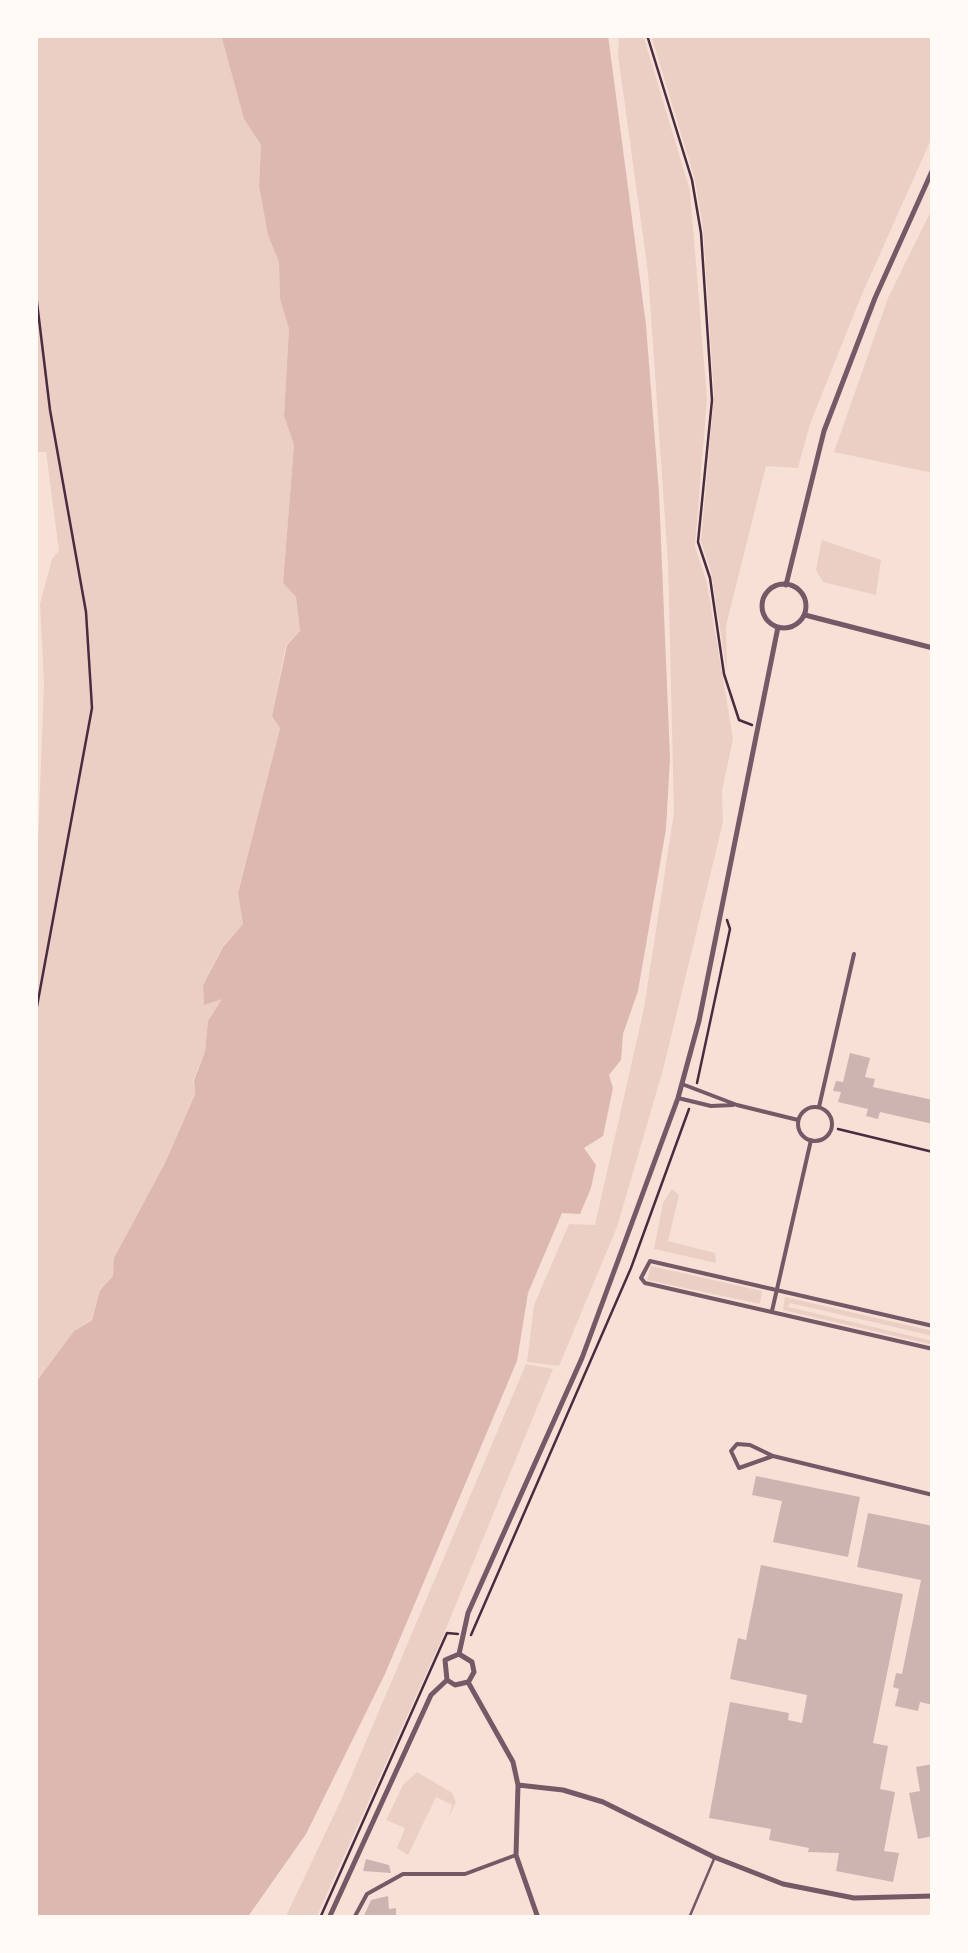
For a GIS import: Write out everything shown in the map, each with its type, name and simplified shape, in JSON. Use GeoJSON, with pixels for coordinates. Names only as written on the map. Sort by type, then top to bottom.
{"type":"FeatureCollection","features":[{"type":"Feature","properties":{"kind":"street"},"geometry":{"type":"LineString","coordinates":[[786,584],[824,431],[875,298],[933,170]]}},
{"type":"Feature","properties":{"kind":"street"},"geometry":{"type":"LineString","coordinates":[[786,584],[805,599],[805,616],[794,626],[778,627],[764,613],[764,600],[772,588],[786,584]]}},
{"type":"Feature","properties":{"kind":"street"},"geometry":{"type":"LineString","coordinates":[[805,616],[933,648]]}},
{"type":"Feature","properties":{"kind":"street"},"geometry":{"type":"LineString","coordinates":[[459,1654],[468,1614],[582,1358],[678,1098],[699,1020],[778,627]]}},
{"type":"Feature","properties":{"kind":"street"},"geometry":{"type":"LineString","coordinates":[[818,1107],[854,954]]}},
{"type":"Feature","properties":{"kind":"street"},"geometry":{"type":"LineString","coordinates":[[682,1084],[738,1105],[798,1120]]}},
{"type":"Feature","properties":{"kind":"street"},"geometry":{"type":"LineString","coordinates":[[678,1098],[711,1106],[738,1105]]}},
{"type":"Feature","properties":{"kind":"street"},"geometry":{"type":"LineString","coordinates":[[818,1107],[830,1116],[832,1126],[826,1136],[811,1140],[802,1135],[798,1120],[804,1111],[818,1107]]}},
{"type":"Feature","properties":{"kind":"street"},"geometry":{"type":"LineString","coordinates":[[771,1312],[811,1140]]}},
{"type":"Feature","properties":{"kind":"street"},"geometry":{"type":"LineString","coordinates":[[933,1326],[650,1262],[644,1264],[641,1278],[645,1283],[933,1350]]}},
{"type":"Feature","properties":{"kind":"street"},"geometry":{"type":"LineString","coordinates":[[773,1456],[739,1468],[731,1451],[743,1444],[773,1456],[933,1495]]}},
{"type":"Feature","properties":{"kind":"street"},"geometry":{"type":"LineString","coordinates":[[329,1918],[431,1695],[446,1680],[446,1660],[459,1654]]}},
{"type":"Feature","properties":{"kind":"street"},"geometry":{"type":"LineString","coordinates":[[459,1654],[474,1666],[468,1682],[513,1762],[518,1786],[516,1855],[538,1918]]}},
{"type":"Feature","properties":{"kind":"street"},"geometry":{"type":"LineString","coordinates":[[446,1680],[456,1685],[468,1682]]}},
{"type":"Feature","properties":{"kind":"street"},"geometry":{"type":"LineString","coordinates":[[518,1786],[563,1790],[602,1802],[714,1857],[782,1884],[878,1899],[933,1896]]}},
{"type":"Feature","properties":{"kind":"street"},"geometry":{"type":"LineString","coordinates":[[354,1918],[367,1894],[404,1874],[465,1874],[516,1855]]}},
{"type":"Feature","properties":{"kind":"lane"},"geometry":{"type":"LineString","coordinates":[[689,1918],[714,1857]]}},
{"type":"Feature","properties":{"kind":"path"},"geometry":{"type":"LineString","coordinates":[[647,35],[692,180],[700,234],[712,400],[698,542],[710,578],[724,674],[739,720],[756,726]]}},
{"type":"Feature","properties":{"kind":"path"},"geometry":{"type":"LineString","coordinates":[[35,286],[50,410],[86,612],[92,708],[35,1017]]}},
{"type":"Feature","properties":{"kind":"path"},"geometry":{"type":"LineString","coordinates":[[838,1129],[933,1152]]}},
{"type":"Feature","properties":{"kind":"path"},"geometry":{"type":"LineString","coordinates":[[320,1918],[447,1632]]}},
{"type":"Feature","properties":{"kind":"shaded area"},"geometry":{"type":"Polygon","coordinates":[[[35,35],[221,35],[244,119],[261,145],[259,186],[268,234],[279,262],[280,299],[289,329],[284,416],[294,445],[283,583],[296,597],[300,631],[286,645],[272,716],[280,727],[238,892],[243,924],[223,946],[203,984],[204,1004],[223,998],[208,1021],[205,1052],[193,1080],[195,1093],[165,1163],[114,1258],[113,1276],[100,1289],[92,1319],[74,1331],[35,1382],[35,924],[44,683],[40,604],[52,559],[59,551],[46,452],[35,452],[35,35]]]}},
{"type":"Feature","properties":{"kind":"shaded area"},"geometry":{"type":"Polygon","coordinates":[[[221,35],[608,35],[646,325],[659,493],[670,758],[666,829],[638,991],[623,1034],[621,1060],[609,1075],[613,1088],[603,1136],[584,1148],[596,1165],[591,1188],[580,1214],[562,1213],[528,1293],[517,1361],[385,1674],[306,1834],[247,1918],[35,1918],[35,1383],[74,1331],[92,1320],[100,1290],[113,1276],[114,1258],[165,1163],[195,1094],[194,1080],[205,1052],[208,1021],[222,999],[204,1005],[203,985],[223,947],[243,924],[238,893],[280,728],[272,716],[287,645],[300,631],[296,597],[283,583],[294,445],[284,416],[289,329],[280,299],[279,262],[268,235],[259,186],[261,145],[244,119],[221,35]]]}},
{"type":"Feature","properties":{"kind":"shaded area"},"geometry":{"type":"Polygon","coordinates":[[[619,35],[643,35],[690,190],[707,399],[695,546],[707,583],[733,739],[722,791],[723,822],[663,1070],[617,1227],[559,1366],[527,1362],[534,1305],[569,1224],[595,1225],[644,1008],[674,812],[668,563],[648,273],[618,55],[619,35]]]}},
{"type":"Feature","properties":{"kind":"shaded area"},"geometry":{"type":"Polygon","coordinates":[[[651,35],[933,35],[933,135],[860,299],[810,424],[798,468],[766,466],[726,626],[727,672],[711,572],[701,541],[714,395],[703,228],[695,180],[651,35]]]}},
{"type":"Feature","properties":{"kind":"shaded area"},"geometry":{"type":"Polygon","coordinates":[[[933,207],[933,473],[834,452],[888,298],[933,207]]]}},
{"type":"Feature","properties":{"kind":"shaded area"},"geometry":{"type":"Polygon","coordinates":[[[822,540],[881,560],[876,595],[823,582],[816,570],[822,540]]]}},
{"type":"Feature","properties":{"kind":"shaded area"},"geometry":{"type":"Polygon","coordinates":[[[672,1189],[679,1195],[668,1241],[715,1253],[716,1263],[654,1249],[663,1203],[672,1189]]]}},
{"type":"Feature","properties":{"kind":"shaded area"},"geometry":{"type":"Polygon","coordinates":[[[651,1266],[762,1291],[760,1304],[647,1280],[651,1266]]]}},
{"type":"Feature","properties":{"kind":"shaded area"},"geometry":{"type":"Polygon","coordinates":[[[785,1297],[933,1331],[933,1336],[790,1303],[788,1307],[933,1341],[933,1345],[783,1310],[785,1297]]]}},
{"type":"Feature","properties":{"kind":"shaded area"},"geometry":{"type":"Polygon","coordinates":[[[526,1364],[553,1369],[440,1643],[316,1918],[285,1918],[342,1798],[526,1364]]]}},
{"type":"Feature","properties":{"kind":"shaded area"},"geometry":{"type":"Polygon","coordinates":[[[417,1772],[452,1793],[456,1802],[448,1818],[452,1805],[436,1797],[408,1855],[397,1848],[405,1828],[386,1820],[403,1785],[417,1772]]]}},
{"type":"Feature","properties":{"kind":"building"},"geometry":{"type":"Polygon","coordinates":[[[850,1053],[870,1058],[865,1077],[875,1079],[873,1087],[933,1100],[933,1124],[880,1112],[878,1119],[866,1116],[868,1109],[838,1102],[841,1092],[833,1091],[836,1081],[843,1082],[850,1053]]]}},
{"type":"Feature","properties":{"kind":"building"},"geometry":{"type":"Polygon","coordinates":[[[756,1476],[860,1497],[848,1557],[773,1542],[782,1501],[752,1495],[756,1476]]]}},
{"type":"Feature","properties":{"kind":"building"},"geometry":{"type":"Polygon","coordinates":[[[868,1513],[933,1526],[933,1705],[920,1702],[918,1711],[895,1706],[899,1689],[893,1687],[896,1673],[902,1674],[921,1580],[857,1567],[868,1513]]]}},
{"type":"Feature","properties":{"kind":"building"},"geometry":{"type":"Polygon","coordinates":[[[761,1565],[903,1594],[873,1743],[888,1746],[880,1789],[895,1792],[884,1851],[899,1853],[893,1882],[836,1871],[839,1853],[808,1852],[809,1848],[769,1840],[771,1829],[709,1818],[730,1702],[789,1713],[788,1720],[802,1723],[807,1695],[730,1679],[738,1638],[746,1640],[761,1565]]]}},
{"type":"Feature","properties":{"kind":"building"},"geometry":{"type":"Polygon","coordinates":[[[933,1764],[933,1836],[918,1839],[909,1793],[920,1791],[916,1767],[933,1764]]]}},
{"type":"Feature","properties":{"kind":"building"},"geometry":{"type":"Polygon","coordinates":[[[366,1859],[389,1865],[391,1873],[363,1871],[366,1859]]]}},
{"type":"Feature","properties":{"kind":"building"},"geometry":{"type":"Polygon","coordinates":[[[388,1896],[389,1909],[396,1908],[396,1917],[363,1918],[371,1900],[388,1896]]]}}]}
